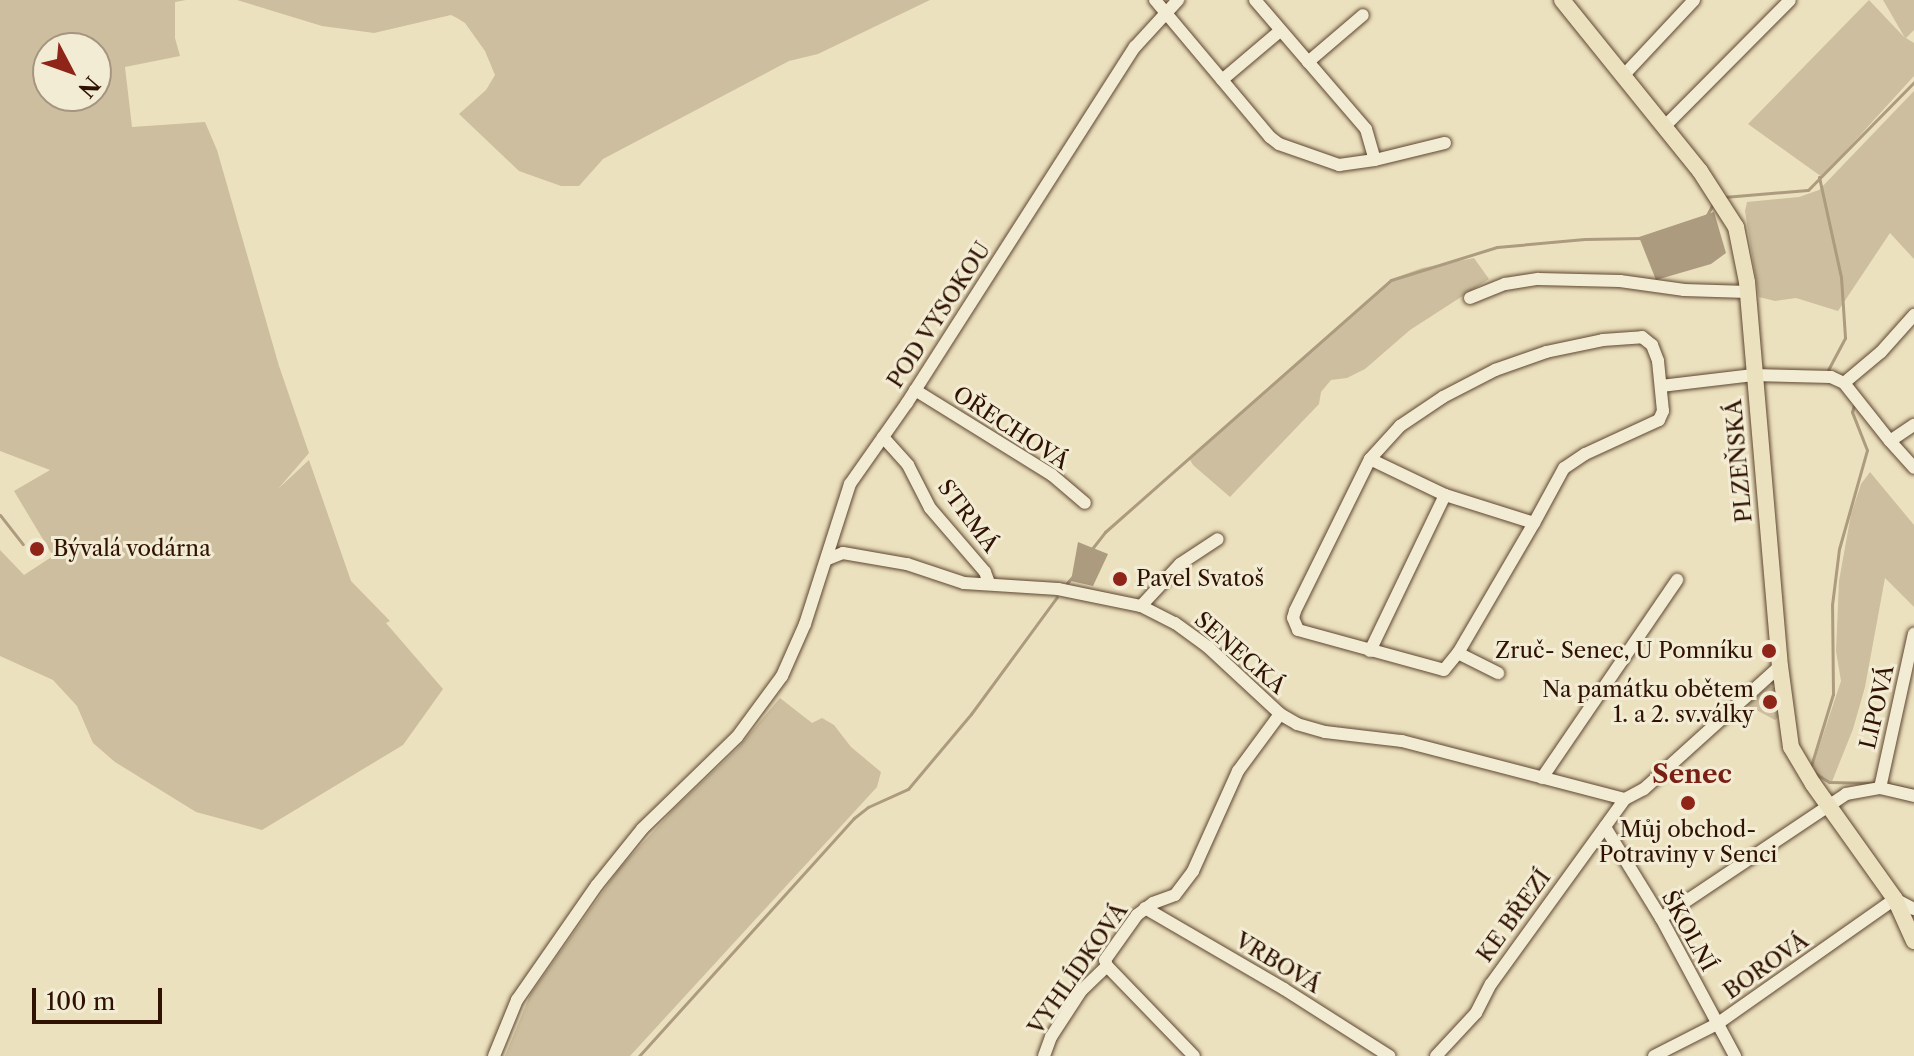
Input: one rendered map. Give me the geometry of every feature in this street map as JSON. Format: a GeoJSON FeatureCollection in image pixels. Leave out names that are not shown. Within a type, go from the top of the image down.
{"type":"FeatureCollection","features":[{"type":"Feature","properties":{"kind":"main road","name":"PLZEŇSKÁ"},"geometry":{"type":"LineString","coordinates":[[1562,0],[1665,126],[1717,194],[1736,227],[1743,249],[1748,292],[1780,666],[1791,747],[1895,899],[1914,941]]}},
{"type":"Feature","properties":{"kind":"street"},"geometry":{"type":"LineString","coordinates":[[1155,0],[1279,144],[1339,165],[1375,160],[1445,143]]}},
{"type":"Feature","properties":{"kind":"street","name":"POD VYSOKOU"},"geometry":{"type":"LineString","coordinates":[[494,1056],[517,1000],[597,885],[642,829],[737,737],[782,676],[828,559],[836,522],[850,484],[915,390],[1135,47],[1178,0]]}},
{"type":"Feature","properties":{"kind":"street"},"geometry":{"type":"LineString","coordinates":[[1255,0],[1366,129],[1375,160]]}},
{"type":"Feature","properties":{"kind":"street"},"geometry":{"type":"LineString","coordinates":[[1623,76],[1694,0]]}},
{"type":"Feature","properties":{"kind":"street"},"geometry":{"type":"LineString","coordinates":[[1665,126],[1790,0]]}},
{"type":"Feature","properties":{"kind":"street"},"geometry":{"type":"LineString","coordinates":[[1308,62],[1363,15]]}},
{"type":"Feature","properties":{"kind":"street"},"geometry":{"type":"LineString","coordinates":[[1222,80],[1280,31]]}},
{"type":"Feature","properties":{"kind":"street"},"geometry":{"type":"LineString","coordinates":[[1470,298],[1505,284],[1538,279],[1620,281],[1684,290],[1748,292]]}},
{"type":"Feature","properties":{"kind":"street"},"geometry":{"type":"LineString","coordinates":[[1844,383],[1881,352],[1914,315]]}},
{"type":"Feature","properties":{"kind":"street"},"geometry":{"type":"LineString","coordinates":[[1642,337],[1652,345],[1661,386],[1663,411],[1659,420],[1585,454],[1564,468],[1449,667],[1437,671],[1298,630],[1293,618],[1370,459],[1400,426],[1443,397],[1495,370],[1546,352],[1603,340],[1642,337]]}},
{"type":"Feature","properties":{"kind":"street"},"geometry":{"type":"LineString","coordinates":[[1661,386],[1753,375],[1817,374],[1844,383],[1914,468]]}},
{"type":"Feature","properties":{"kind":"street","name":"OŘECHOVÁ"},"geometry":{"type":"LineString","coordinates":[[915,390],[1052,475],[1085,503]]}},
{"type":"Feature","properties":{"kind":"street"},"geometry":{"type":"LineString","coordinates":[[1890,441],[1914,425]]}},
{"type":"Feature","properties":{"kind":"street","name":"STRMÁ"},"geometry":{"type":"LineString","coordinates":[[883,437],[908,465],[930,508],[980,566],[989,583]]}},
{"type":"Feature","properties":{"kind":"street"},"geometry":{"type":"LineString","coordinates":[[1370,459],[1445,495],[1534,523]]}},
{"type":"Feature","properties":{"kind":"street"},"geometry":{"type":"LineString","coordinates":[[1370,651],[1445,495]]}},
{"type":"Feature","properties":{"kind":"street"},"geometry":{"type":"LineString","coordinates":[[1141,606],[1180,564],[1218,539]]}},
{"type":"Feature","properties":{"kind":"street","name":"SENECKÁ"},"geometry":{"type":"LineString","coordinates":[[828,559],[843,553],[907,564],[964,583],[1058,589],[1141,606],[1175,623],[1208,647],[1280,714],[1297,724],[1325,732],[1402,741],[1625,799]]}},
{"type":"Feature","properties":{"kind":"street"},"geometry":{"type":"LineString","coordinates":[[1542,778],[1677,580]]}},
{"type":"Feature","properties":{"kind":"street","name":"LIPOVÁ"},"geometry":{"type":"LineString","coordinates":[[1880,788],[1914,634]]}},
{"type":"Feature","properties":{"kind":"street"},"geometry":{"type":"LineString","coordinates":[[1458,653],[1498,673]]}},
{"type":"Feature","properties":{"kind":"street"},"geometry":{"type":"LineString","coordinates":[[1625,799],[1644,789],[1780,666]]}},
{"type":"Feature","properties":{"kind":"street","name":"VYHLÍDKOVÁ"},"geometry":{"type":"LineString","coordinates":[[1044,1056],[1051,1037],[1081,991],[1107,966],[1105,960],[1145,908],[1175,895],[1193,871],[1238,771],[1280,714]]}},
{"type":"Feature","properties":{"kind":"street"},"geometry":{"type":"LineString","coordinates":[[1661,918],[1851,792],[1880,788],[1914,796]]}},
{"type":"Feature","properties":{"kind":"street","name":"KE BŘEZÍ"},"geometry":{"type":"LineString","coordinates":[[1436,1056],[1476,1013],[1491,984],[1625,799]]}},
{"type":"Feature","properties":{"kind":"street","name":"ŠKOLNÍ"},"geometry":{"type":"LineString","coordinates":[[1605,827],[1661,918],[1735,1056]]}},
{"type":"Feature","properties":{"kind":"street"},"geometry":{"type":"LineString","coordinates":[[1895,899],[1914,909]]}},
{"type":"Feature","properties":{"kind":"street","name":"BOROVÁ"},"geometry":{"type":"LineString","coordinates":[[1654,1056],[1717,1024],[1895,899]]}},
{"type":"Feature","properties":{"kind":"street","name":"VRBOVÁ"},"geometry":{"type":"LineString","coordinates":[[1145,908],[1284,989],[1389,1056]]}},
{"type":"Feature","properties":{"kind":"street"},"geometry":{"type":"LineString","coordinates":[[1107,966],[1194,1056]]}},
{"type":"Feature","properties":{"kind":"shaded area"},"geometry":{"type":"Polygon","coordinates":[[[0,0],[186,0],[175,2],[175,38],[180,56],[125,67],[132,127],[205,122],[217,150],[279,366],[309,453],[278,489],[309,460],[351,581],[390,621],[386,623],[443,689],[403,745],[262,830],[196,812],[115,762],[93,743],[77,706],[53,680],[0,656],[0,550],[24,575],[53,556],[14,491],[50,470],[0,451],[0,0]]]}},
{"type":"Feature","properties":{"kind":"shaded area"},"geometry":{"type":"Polygon","coordinates":[[[237,0],[930,0],[818,54],[789,61],[603,159],[579,186],[561,186],[519,171],[459,114],[486,90],[495,75],[485,51],[465,23],[457,18],[451,15],[374,33],[322,26],[237,0]]]}},
{"type":"Feature","properties":{"kind":"shaded area"},"geometry":{"type":"Polygon","coordinates":[[[1869,0],[1905,38],[1883,0],[1914,0],[1914,30],[1906,38],[1914,43],[1914,76],[1822,177],[1748,124],[1869,0]]]}},
{"type":"Feature","properties":{"kind":"shaded area"},"geometry":{"type":"Polygon","coordinates":[[[1914,91],[1914,259],[1890,233],[1838,311],[1796,298],[1775,301],[1759,297],[1745,211],[1747,202],[1799,197],[1819,190],[1914,91]]]}},
{"type":"Feature","properties":{"kind":"shaded area"},"geometry":{"type":"Polygon","coordinates":[[[1714,212],[1726,253],[1711,264],[1656,280],[1639,237],[1714,212]]]}},
{"type":"Feature","properties":{"kind":"shaded area"},"geometry":{"type":"Polygon","coordinates":[[[1474,258],[1489,279],[1410,330],[1365,369],[1347,378],[1331,380],[1321,392],[1319,404],[1230,497],[1193,465],[1189,458],[1392,279],[1422,268],[1474,258]]]}},
{"type":"Feature","properties":{"kind":"shaded area"},"geometry":{"type":"Polygon","coordinates":[[[1870,472],[1914,525],[1914,607],[1885,578],[1865,687],[1853,729],[1831,784],[1815,773],[1813,765],[1841,681],[1836,651],[1839,581],[1851,514],[1861,484],[1870,472]]]}},
{"type":"Feature","properties":{"kind":"shaded area"},"geometry":{"type":"Polygon","coordinates":[[[1078,542],[1108,554],[1093,586],[1071,581],[1078,542]]]}},
{"type":"Feature","properties":{"kind":"shaded area"},"geometry":{"type":"Polygon","coordinates":[[[1769,686],[1777,689],[1782,714],[1775,720],[1747,705],[1769,686]]]}},
{"type":"Feature","properties":{"kind":"shaded area"},"geometry":{"type":"Polygon","coordinates":[[[780,698],[812,723],[822,718],[834,725],[851,747],[881,772],[877,787],[630,1056],[505,1056],[530,995],[619,869],[674,809],[737,749],[780,698]]]}},
{"type":"Feature","properties":{"kind":"waterway"},"geometry":{"type":"LineString","coordinates":[[1724,197],[1808,190],[1914,82]]}},
{"type":"Feature","properties":{"kind":"waterway"},"geometry":{"type":"LineString","coordinates":[[1819,177],[1841,277],[1845,338],[1828,370],[1831,373]]}},
{"type":"Feature","properties":{"kind":"waterway"},"geometry":{"type":"LineString","coordinates":[[1706,217],[1714,202]]}},
{"type":"Feature","properties":{"kind":"waterway"},"geometry":{"type":"LineString","coordinates":[[1091,550],[1105,532],[1391,280],[1497,247],[1585,239],[1642,238]]}},
{"type":"Feature","properties":{"kind":"waterway"},"geometry":{"type":"LineString","coordinates":[[1811,766],[1833,694],[1832,605],[1839,549],[1867,450],[1852,412],[1854,405]]}},
{"type":"Feature","properties":{"kind":"waterway"},"geometry":{"type":"LineString","coordinates":[[0,515],[23,544]]}},
{"type":"Feature","properties":{"kind":"waterway"},"geometry":{"type":"LineString","coordinates":[[1067,583],[1073,576]]}},
{"type":"Feature","properties":{"kind":"waterway"},"geometry":{"type":"LineString","coordinates":[[639,1056],[854,818],[868,807],[908,789],[971,714],[1057,597]]}},
{"type":"Feature","properties":{"kind":"waterway"},"geometry":{"type":"LineString","coordinates":[[1813,772],[1829,782],[1875,783]]}},
{"type":"Feature","properties":{"kind":"waterway"},"geometry":{"type":"LineString","coordinates":[[1887,784],[1914,790]]}},
{"type":"Feature","properties":{"kind":"place","name":"Bývalá vodárna"},"geometry":{"type":"Point","coordinates":[37,549]}},
{"type":"Feature","properties":{"kind":"place","name":"Pavel Svatoš"},"geometry":{"type":"Point","coordinates":[1120,579]}},
{"type":"Feature","properties":{"kind":"place","name":"Zruč- Senec, U Pomníku"},"geometry":{"type":"Point","coordinates":[1769,651]}},
{"type":"Feature","properties":{"kind":"place","name":"Na památku obětem 1. a 2. sv.války"},"geometry":{"type":"Point","coordinates":[1770,702]}},
{"type":"Feature","properties":{"kind":"place","name":"Můj obchod- Potraviny v Senci"},"geometry":{"type":"Point","coordinates":[1688,803]}},
{"type":"Feature","properties":{"kind":"district","name":"Senec"},"geometry":{"type":"Point","coordinates":[1692,775]}}]}
